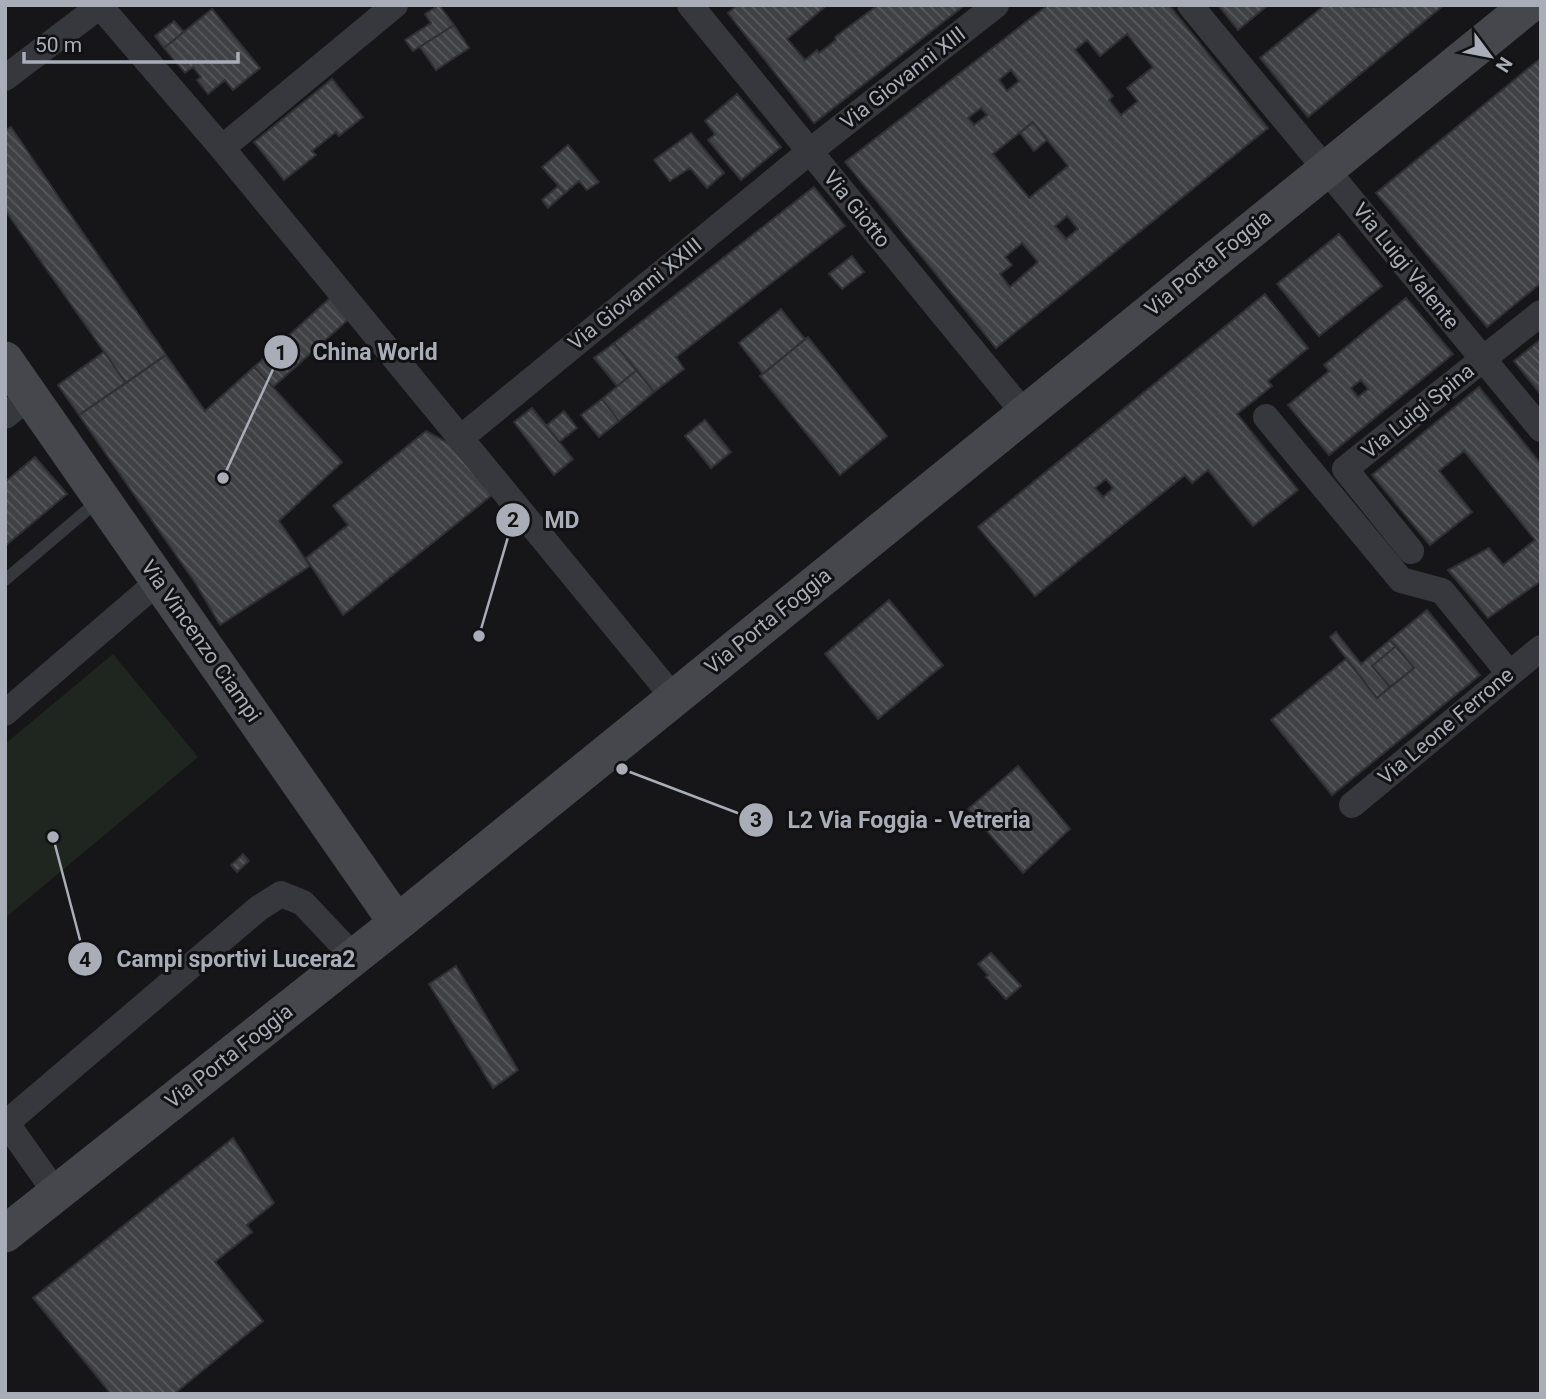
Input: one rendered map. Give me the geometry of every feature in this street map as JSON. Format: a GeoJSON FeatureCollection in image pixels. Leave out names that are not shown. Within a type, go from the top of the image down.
{"type":"FeatureCollection","features":[{"type":"Feature","properties":{"kind":"main road","name":"Via Porta Foggia"},"geometry":{"type":"LineString","coordinates":[[5,1234],[397,923],[1326,168],[1530,11]]}},
{"type":"Feature","properties":{"kind":"main road","name":"Via Vincenzo Ciampi"},"geometry":{"type":"LineString","coordinates":[[5,360],[18,406],[102,498],[397,923]]}},
{"type":"Feature","properties":{"kind":"street"},"geometry":{"type":"LineString","coordinates":[[222,148],[395,5]]}},
{"type":"Feature","properties":{"kind":"street","name":"Via Giotto"},"geometry":{"type":"LineString","coordinates":[[690,5],[1024,413]]}},
{"type":"Feature","properties":{"kind":"street","name":"Via Giovanni XIII"},"geometry":{"type":"LineString","coordinates":[[809,152],[996,5]]}},
{"type":"Feature","properties":{"kind":"street","name":"Via Luigi Valente"},"geometry":{"type":"LineString","coordinates":[[1191,5],[1541,429]]}},
{"type":"Feature","properties":{"kind":"street"},"geometry":{"type":"LineString","coordinates":[[5,78],[100,6],[222,148],[674,698]]}},
{"type":"Feature","properties":{"kind":"street","name":"Via Giovanni XXIII"},"geometry":{"type":"LineString","coordinates":[[461,437],[809,152]]}},
{"type":"Feature","properties":{"kind":"street","name":"Via Luigi Spina"},"geometry":{"type":"LineString","coordinates":[[1411,551],[1345,469],[1541,313]]}},
{"type":"Feature","properties":{"kind":"street"},"geometry":{"type":"LineString","coordinates":[[1266,417],[1401,580],[1442,591],[1509,673]]}},
{"type":"Feature","properties":{"kind":"street"},"geometry":{"type":"LineString","coordinates":[[5,713],[159,581]]}},
{"type":"Feature","properties":{"kind":"street","name":"Via Leone Ferrone"},"geometry":{"type":"LineString","coordinates":[[1352,805],[1541,648]]}},
{"type":"Feature","properties":{"kind":"street"},"geometry":{"type":"LineString","coordinates":[[56,1192],[6,1123],[259,908],[281,894],[303,903],[354,957]]}},
{"type":"Feature","properties":{"kind":"lane"},"geometry":{"type":"LineString","coordinates":[[5,580],[102,498]]}},
{"type":"Feature","properties":{"kind":"shaded area"},"geometry":{"type":"Polygon","coordinates":[[[113,654],[198,757],[5,918],[5,744],[113,654]]]}},
{"type":"Feature","properties":{"kind":"building"},"geometry":{"type":"Polygon","coordinates":[[[439,5],[454,25],[413,51],[405,40],[431,23],[425,14],[439,5]]]}},
{"type":"Feature","properties":{"kind":"building"},"geometry":{"type":"Polygon","coordinates":[[[737,5],[827,5],[787,39],[805,60],[817,50],[819,53],[836,40],[835,37],[878,5],[965,5],[814,123],[728,13],[737,5]]]}},
{"type":"Feature","properties":{"kind":"building"},"geometry":{"type":"Polygon","coordinates":[[[1048,5],[1169,5],[1268,128],[996,348],[845,162],[1048,5]],[[1127,34],[1100,56],[1087,40],[1075,50],[1113,96],[1109,100],[1121,115],[1138,101],[1127,88],[1153,67],[1127,34]],[[1011,70],[999,80],[1007,91],[1019,81],[1011,70]],[[981,108],[968,118],[974,125],[987,115],[981,108]],[[1033,122],[993,154],[1029,198],[1068,166],[1033,122]],[[1067,216],[1055,226],[1066,239],[1078,229],[1067,216]],[[1022,243],[1005,257],[1012,265],[1000,274],[1010,287],[1038,262],[1022,243]]]}},
{"type":"Feature","properties":{"kind":"building"},"geometry":{"type":"Polygon","coordinates":[[[1218,5],[1268,5],[1238,30],[1218,5]]]}},
{"type":"Feature","properties":{"kind":"building"},"geometry":{"type":"Polygon","coordinates":[[[1325,5],[1444,5],[1308,117],[1260,58],[1325,5]]]}},
{"type":"Feature","properties":{"kind":"building"},"geometry":{"type":"Polygon","coordinates":[[[212,9],[260,68],[233,90],[225,80],[208,94],[197,80],[201,77],[193,67],[185,73],[164,48],[212,9]]]}},
{"type":"Feature","properties":{"kind":"building"},"geometry":{"type":"Polygon","coordinates":[[[174,21],[184,32],[164,48],[155,36],[174,21]]]}},
{"type":"Feature","properties":{"kind":"building"},"geometry":{"type":"Polygon","coordinates":[[[454,25],[469,48],[436,70],[420,47],[454,25]]]}},
{"type":"Feature","properties":{"kind":"building"},"geometry":{"type":"Polygon","coordinates":[[[1541,58],[1541,283],[1487,327],[1376,193],[1541,58]]]}},
{"type":"Feature","properties":{"kind":"building"},"geometry":{"type":"Polygon","coordinates":[[[332,79],[363,117],[339,136],[336,132],[312,151],[316,155],[284,180],[254,142],[332,79]]]}},
{"type":"Feature","properties":{"kind":"building"},"geometry":{"type":"Polygon","coordinates":[[[737,94],[781,147],[741,180],[708,140],[715,134],[705,121],[737,94]]]}},
{"type":"Feature","properties":{"kind":"building"},"geometry":{"type":"Polygon","coordinates":[[[1033,122],[1047,140],[1034,151],[1020,133],[1033,122]]]}},
{"type":"Feature","properties":{"kind":"building"},"geometry":{"type":"Polygon","coordinates":[[[11,127],[166,355],[126,383],[5,210],[5,130],[11,127]]]}},
{"type":"Feature","properties":{"kind":"building"},"geometry":{"type":"Polygon","coordinates":[[[691,133],[724,173],[707,188],[690,168],[670,181],[654,160],[691,133]]]}},
{"type":"Feature","properties":{"kind":"building"},"geometry":{"type":"Polygon","coordinates":[[[568,145],[599,182],[587,190],[579,181],[565,193],[542,167],[568,145]]]}},
{"type":"Feature","properties":{"kind":"building"},"geometry":{"type":"Polygon","coordinates":[[[558,186],[565,193],[548,208],[542,200],[558,186]]]}},
{"type":"Feature","properties":{"kind":"building"},"geometry":{"type":"Polygon","coordinates":[[[814,187],[845,226],[676,357],[684,369],[654,392],[614,343],[814,187]]]}},
{"type":"Feature","properties":{"kind":"building"},"geometry":{"type":"Polygon","coordinates":[[[1339,234],[1382,286],[1319,336],[1277,284],[1339,234]]]}},
{"type":"Feature","properties":{"kind":"building"},"geometry":{"type":"Polygon","coordinates":[[[852,256],[864,272],[842,289],[829,274],[852,256]]]}},
{"type":"Feature","properties":{"kind":"building"},"geometry":{"type":"Polygon","coordinates":[[[1265,294],[1308,348],[1268,381],[1272,386],[1237,414],[1298,490],[1253,526],[1208,470],[1192,483],[1185,475],[1035,596],[978,527],[1265,294]],[[1106,479],[1095,488],[1103,497],[1113,488],[1106,479]]]}},
{"type":"Feature","properties":{"kind":"building"},"geometry":{"type":"Polygon","coordinates":[[[330,298],[349,319],[273,387],[254,367],[330,298]]]}},
{"type":"Feature","properties":{"kind":"building"},"geometry":{"type":"Polygon","coordinates":[[[1406,298],[1453,354],[1329,455],[1288,405],[1329,371],[1324,365],[1406,298]],[[1361,380],[1351,388],[1358,397],[1368,389],[1361,380]]]}},
{"type":"Feature","properties":{"kind":"building"},"geometry":{"type":"Polygon","coordinates":[[[781,309],[805,339],[763,374],[739,343],[781,309]]]}},
{"type":"Feature","properties":{"kind":"building"},"geometry":{"type":"Polygon","coordinates":[[[808,337],[887,436],[840,475],[760,376],[808,337]]]}},
{"type":"Feature","properties":{"kind":"building"},"geometry":{"type":"Polygon","coordinates":[[[1541,339],[1541,395],[1514,361],[1541,339]]]}},
{"type":"Feature","properties":{"kind":"building"},"geometry":{"type":"Polygon","coordinates":[[[614,343],[637,370],[617,386],[594,358],[614,343]]]}},
{"type":"Feature","properties":{"kind":"building"},"geometry":{"type":"Polygon","coordinates":[[[104,352],[126,383],[79,415],[58,385],[104,352]]]}},
{"type":"Feature","properties":{"kind":"building"},"geometry":{"type":"Polygon","coordinates":[[[166,355],[205,411],[254,367],[342,462],[279,521],[310,566],[220,625],[196,584],[79,415],[166,355]]]}},
{"type":"Feature","properties":{"kind":"building"},"geometry":{"type":"Polygon","coordinates":[[[637,370],[654,392],[619,421],[602,399],[637,370]]]}},
{"type":"Feature","properties":{"kind":"building"},"geometry":{"type":"Polygon","coordinates":[[[1479,387],[1541,464],[1541,581],[1488,618],[1448,570],[1489,548],[1503,565],[1535,540],[1464,451],[1439,471],[1472,512],[1430,545],[1372,475],[1479,387]]]}},
{"type":"Feature","properties":{"kind":"building"},"geometry":{"type":"Polygon","coordinates":[[[602,399],[619,421],[599,437],[581,415],[602,399]]]}},
{"type":"Feature","properties":{"kind":"building"},"geometry":{"type":"Polygon","coordinates":[[[532,408],[573,459],[554,475],[514,422],[532,408]]]}},
{"type":"Feature","properties":{"kind":"building"},"geometry":{"type":"Polygon","coordinates":[[[564,411],[577,428],[559,442],[546,426],[564,411]]]}},
{"type":"Feature","properties":{"kind":"building"},"geometry":{"type":"Polygon","coordinates":[[[705,420],[731,452],[711,468],[685,436],[705,420]]]}},
{"type":"Feature","properties":{"kind":"building"},"geometry":{"type":"Polygon","coordinates":[[[426,431],[450,444],[492,495],[343,615],[306,558],[348,525],[333,506],[426,431]]]}},
{"type":"Feature","properties":{"kind":"building"},"geometry":{"type":"Polygon","coordinates":[[[35,457],[67,494],[5,546],[5,482],[35,457]]]}},
{"type":"Feature","properties":{"kind":"building"},"geometry":{"type":"Polygon","coordinates":[[[889,600],[943,665],[878,719],[825,654],[889,600]]]}},
{"type":"Feature","properties":{"kind":"building"},"geometry":{"type":"Polygon","coordinates":[[[1427,610],[1480,675],[1332,795],[1271,720],[1346,659],[1377,698],[1414,668],[1390,640],[1427,610]]]}},
{"type":"Feature","properties":{"kind":"building"},"geometry":{"type":"Polygon","coordinates":[[[1336,632],[1361,664],[1390,640],[1396,646],[1372,666],[1390,687],[1377,698],[1330,637],[1336,632]]]}},
{"type":"Feature","properties":{"kind":"building"},"geometry":{"type":"Polygon","coordinates":[[[1396,646],[1414,668],[1390,687],[1372,666],[1396,646]]]}},
{"type":"Feature","properties":{"kind":"building"},"geometry":{"type":"Polygon","coordinates":[[[1018,766],[1070,829],[1023,873],[968,809],[1018,766]]]}},
{"type":"Feature","properties":{"kind":"building"},"geometry":{"type":"Polygon","coordinates":[[[243,854],[249,861],[237,872],[231,865],[243,854]]]}},
{"type":"Feature","properties":{"kind":"building"},"geometry":{"type":"Polygon","coordinates":[[[991,953],[1021,986],[1006,999],[978,964],[991,953]]]}},
{"type":"Feature","properties":{"kind":"building"},"geometry":{"type":"Polygon","coordinates":[[[456,966],[518,1070],[493,1088],[429,984],[456,966]]]}},
{"type":"Feature","properties":{"kind":"building"},"geometry":{"type":"Polygon","coordinates":[[[233,1138],[274,1203],[247,1225],[252,1232],[215,1262],[263,1321],[174,1394],[111,1394],[33,1298],[233,1138]]]}},
{"type":"Feature","properties":{"kind":"place","name":"China World"},"geometry":{"type":"Point","coordinates":[223,478]}},
{"type":"Feature","properties":{"kind":"place","name":"MD"},"geometry":{"type":"Point","coordinates":[479,636]}},
{"type":"Feature","properties":{"kind":"place","name":"L2 Via Foggia - Vetreria"},"geometry":{"type":"Point","coordinates":[622,769]}},
{"type":"Feature","properties":{"kind":"place","name":"Campi sportivi Lucera2"},"geometry":{"type":"Point","coordinates":[53,837]}}]}
